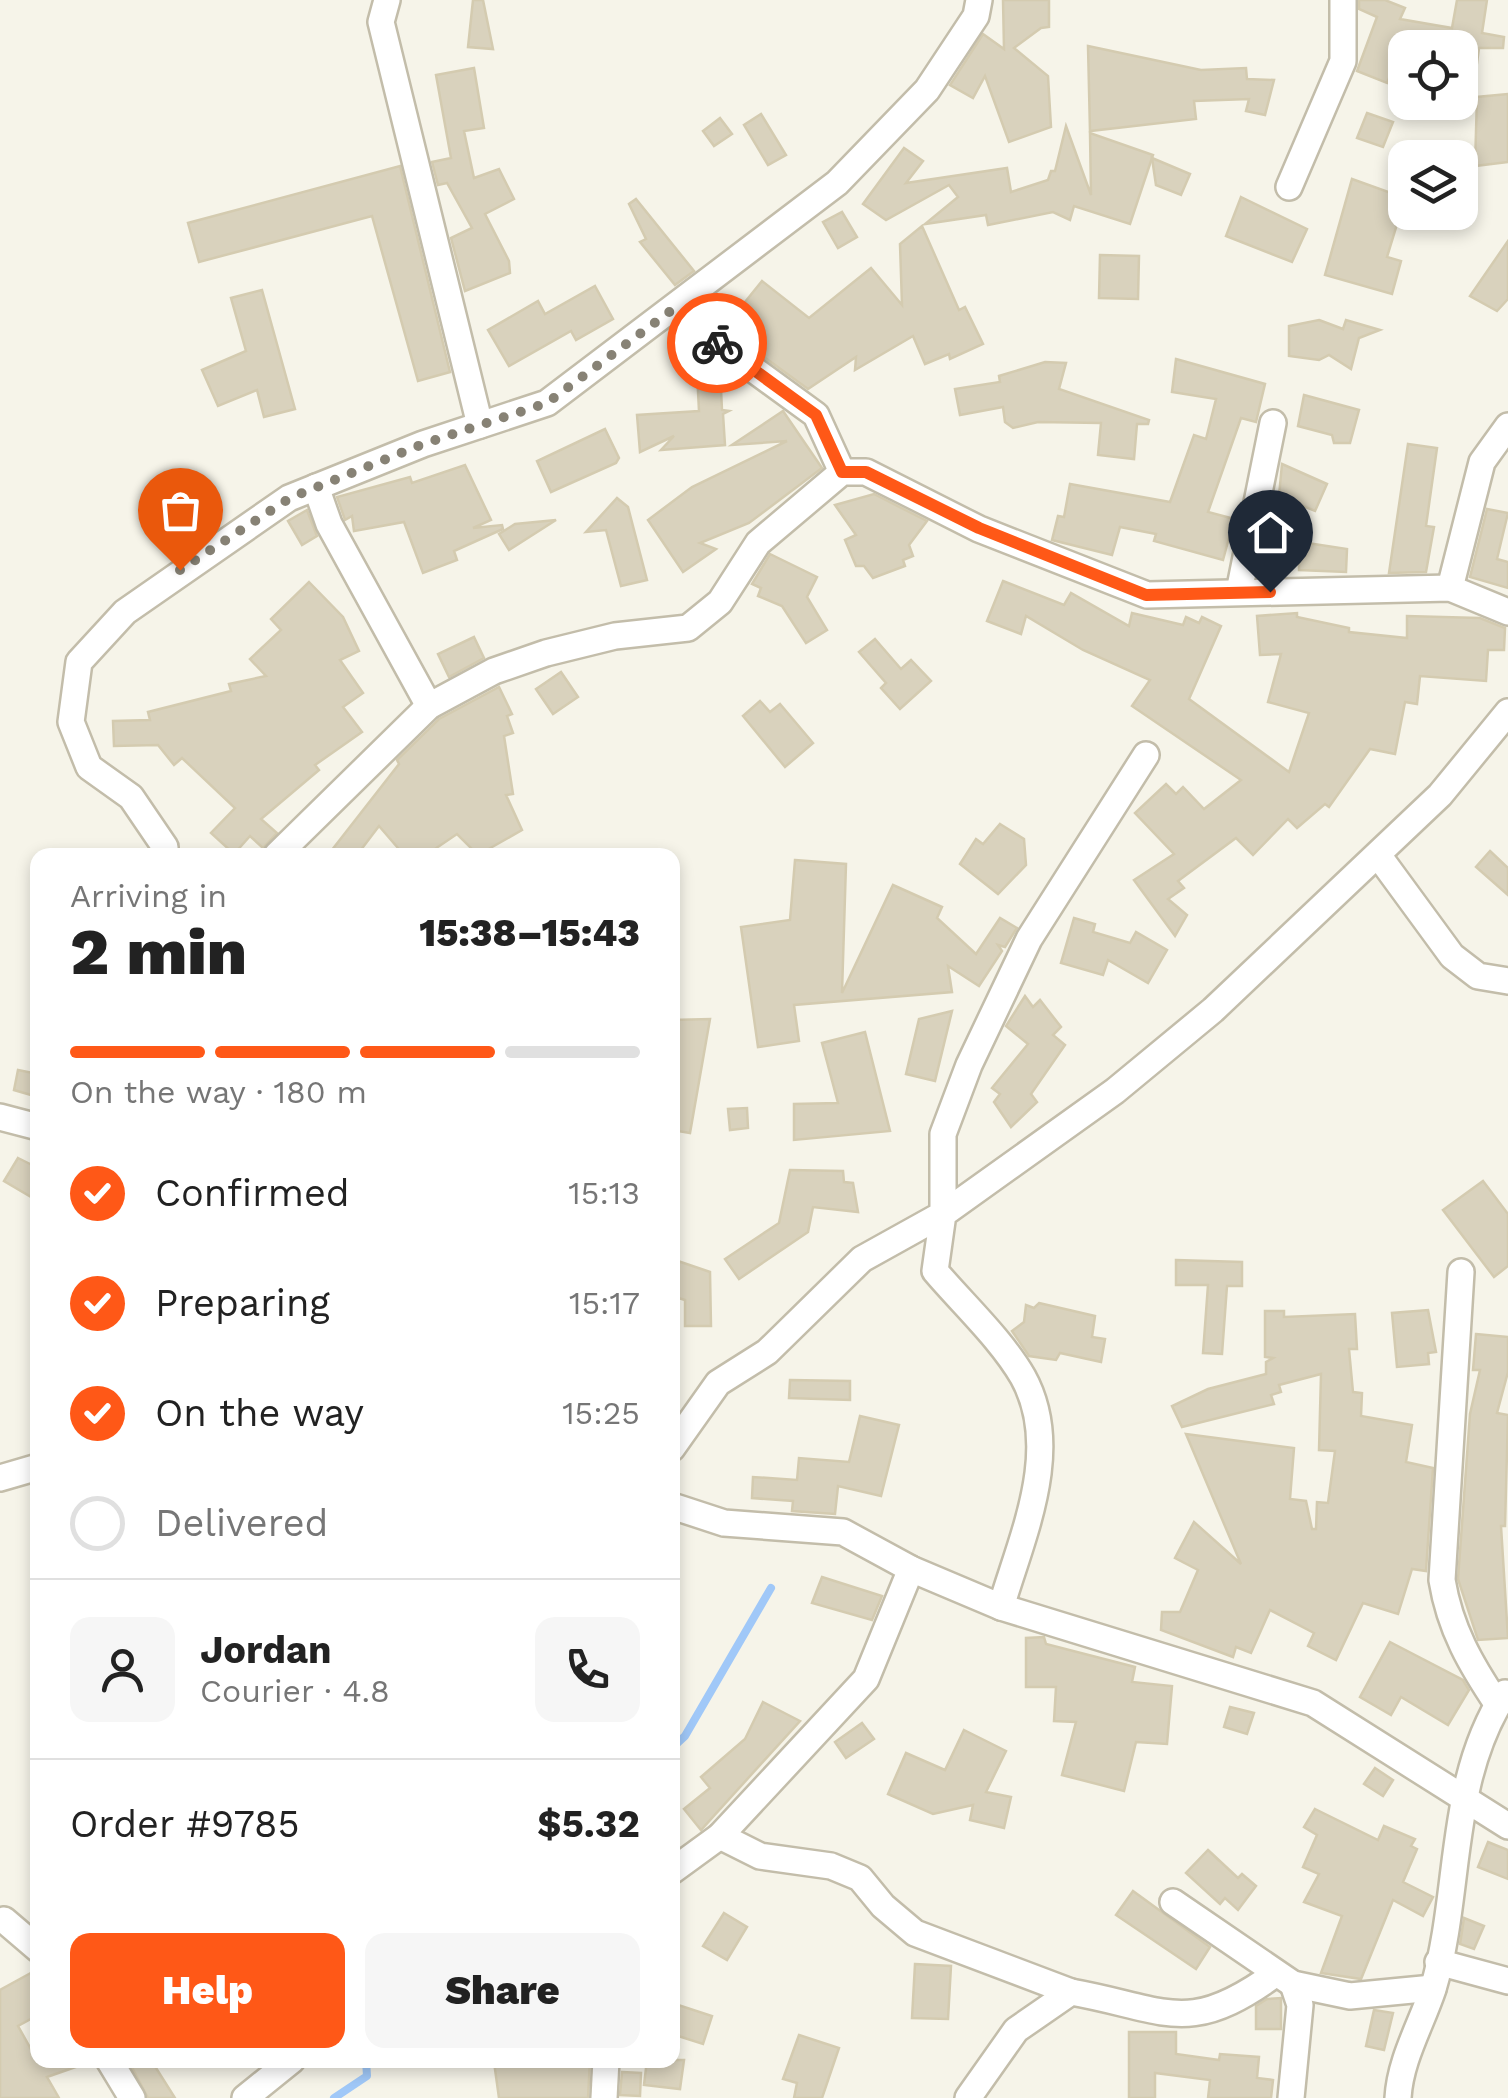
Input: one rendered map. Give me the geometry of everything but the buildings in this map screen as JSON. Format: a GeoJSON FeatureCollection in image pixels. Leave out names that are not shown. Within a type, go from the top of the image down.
{"type":"FeatureCollection","features":[{"type":"Feature","properties":{"kind":"street"},"geometry":{"type":"LineString","coordinates":[[387,0],[382,22],[480,425]]}},
{"type":"Feature","properties":{"kind":"street"},"geometry":{"type":"LineString","coordinates":[[164,848],[132,797],[90,766],[71,722],[79,662],[124,612],[290,498],[547,403],[837,183],[926,90],[958,48],[976,16],[979,0]]}},
{"type":"Feature","properties":{"kind":"street"},"geometry":{"type":"LineString","coordinates":[[1288,187],[1343,60],[1343,0]]}},
{"type":"Feature","properties":{"kind":"street"},"geometry":{"type":"LineString","coordinates":[[672,310],[816,415],[842,472]]}},
{"type":"Feature","properties":{"kind":"street"},"geometry":{"type":"LineString","coordinates":[[1239,592],[1272,423]]}},
{"type":"Feature","properties":{"kind":"street"},"geometry":{"type":"LineString","coordinates":[[1450,588],[1482,462],[1508,426]]}},
{"type":"Feature","properties":{"kind":"street"},"geometry":{"type":"LineString","coordinates":[[284,848],[429,706],[494,671],[546,654],[616,636],[688,628],[729,591],[758,543],[842,472],[866,472],[979,528],[1146,595],[1331,594],[1450,588],[1508,612]]}},
{"type":"Feature","properties":{"kind":"street"},"geometry":{"type":"LineString","coordinates":[[316,487],[329,524],[429,706]]}},
{"type":"Feature","properties":{"kind":"street"},"geometry":{"type":"LineString","coordinates":[[680,1437],[718,1383],[766,1352],[862,1259],[944,1214],[1143,1068],[1213,1010],[1440,796],[1508,712]]}},
{"type":"Feature","properties":{"kind":"street"},"geometry":{"type":"LineString","coordinates":[[1001,1607],[1037,1490],[1040,1433],[1023,1378],[935,1271],[944,1214],[943,1134],[970,1065],[1029,939],[1146,756]]}},
{"type":"Feature","properties":{"kind":"street"},"geometry":{"type":"LineString","coordinates":[[1378,854],[1452,956],[1478,976],[1508,980]]}},
{"type":"Feature","properties":{"kind":"street"},"geometry":{"type":"LineString","coordinates":[[0,1117],[30,1125]]}},
{"type":"Feature","properties":{"kind":"street"},"geometry":{"type":"LineString","coordinates":[[1398,2098],[1398,2080],[1433,1988],[1475,1754],[1503,1697],[1463,1653],[1446,1607],[1442,1580],[1462,1272]]}},
{"type":"Feature","properties":{"kind":"street"},"geometry":{"type":"LineString","coordinates":[[0,1478],[30,1470]]}},
{"type":"Feature","properties":{"kind":"street"},"geometry":{"type":"LineString","coordinates":[[680,1509],[724,1524],[844,1532],[910,1569],[1001,1607],[1312,1703],[1508,1826]]}},
{"type":"Feature","properties":{"kind":"street"},"geometry":{"type":"LineString","coordinates":[[680,1865],[720,1836],[866,1679],[910,1569]]}},
{"type":"Feature","properties":{"kind":"street"},"geometry":{"type":"LineString","coordinates":[[720,1836],[760,1856],[832,1866],[860,1878],[882,1906],[915,1933],[1070,1992],[1178,2016],[1206,2014],[1284,1979]]}},
{"type":"Feature","properties":{"kind":"street"},"geometry":{"type":"LineString","coordinates":[[1174,1902],[1284,1979],[1350,1996],[1433,1988]]}},
{"type":"Feature","properties":{"kind":"street"},"geometry":{"type":"LineString","coordinates":[[4,1920],[30,1942]]}},
{"type":"Feature","properties":{"kind":"street"},"geometry":{"type":"LineString","coordinates":[[1438,1962],[1508,1982]]}},
{"type":"Feature","properties":{"kind":"street"},"geometry":{"type":"LineString","coordinates":[[1284,1979],[1300,2005],[1292,2098]]}},
{"type":"Feature","properties":{"kind":"street"},"geometry":{"type":"LineString","coordinates":[[968,2098],[1016,2030],[1070,1992]]}},
{"type":"Feature","properties":{"kind":"street"},"geometry":{"type":"LineString","coordinates":[[114,2068],[132,2098]]}},
{"type":"Feature","properties":{"kind":"street"},"geometry":{"type":"LineString","coordinates":[[245,2098],[282,2068]]}},
{"type":"Feature","properties":{"kind":"street"},"geometry":{"type":"LineString","coordinates":[[604,2098],[606,2068]]}},
{"type":"Feature","properties":{"kind":"waterway"},"geometry":{"type":"LineString","coordinates":[[680,1741],[771,1588]]}},
{"type":"Feature","properties":{"kind":"waterway"},"geometry":{"type":"LineString","coordinates":[[334,2098],[367,2076],[366,2068]]}},
{"type":"Feature","properties":{"kind":"way so far"},"geometry":{"type":"LineString","coordinates":[[180,570],[290,498],[423,444],[547,403],[672,310],[717,343]]}},
{"type":"Feature","properties":{"kind":"route"},"geometry":{"type":"LineString","coordinates":[[717,343],[816,415],[842,472],[866,472],[979,528],[1146,595],[1270,592]]}}]}
